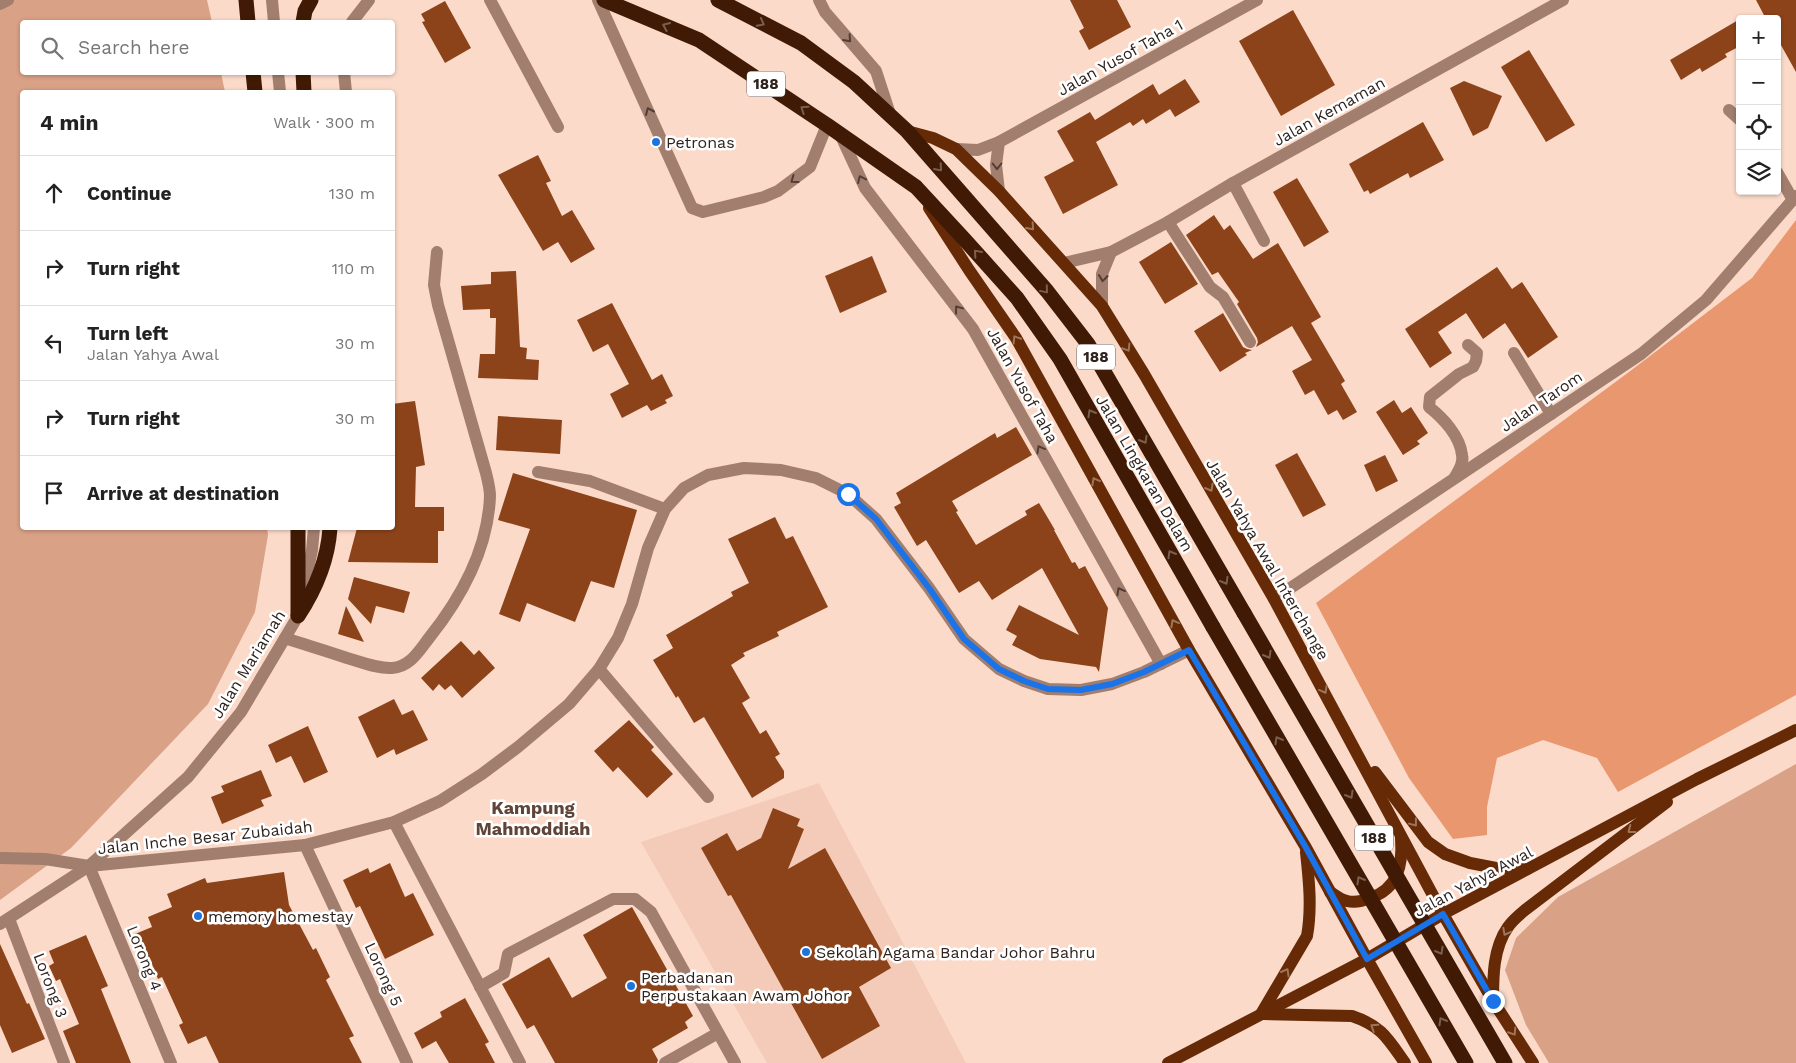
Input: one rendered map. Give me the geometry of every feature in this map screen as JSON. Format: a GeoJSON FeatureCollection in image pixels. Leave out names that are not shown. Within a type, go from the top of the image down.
{"type":"FeatureCollection","features":[{"type":"Feature","properties":{"kind":"highway"},"geometry":{"type":"LineString","coordinates":[[246,0],[248,20]]}},
{"type":"Feature","properties":{"kind":"highway"},"geometry":{"type":"LineString","coordinates":[[303,20],[304,11],[310,0]]}},
{"type":"Feature","properties":{"kind":"highway","name":"Jalan Lingkaran Dalam"},"geometry":{"type":"LineString","coordinates":[[604,0],[700,40],[916,187],[1017,298],[1060,359],[1466,1063]]}},
{"type":"Feature","properties":{"kind":"highway","name":"Jalan Lingkaran Dalam"},"geometry":{"type":"LineString","coordinates":[[718,0],[800,44],[854,82],[907,131],[1047,291],[1088,344],[1505,1063]]}},
{"type":"Feature","properties":{"kind":"highway"},"geometry":{"type":"LineString","coordinates":[[253,75],[255,90]]}},
{"type":"Feature","properties":{"kind":"highway"},"geometry":{"type":"LineString","coordinates":[[303,75],[304,90]]}},
{"type":"Feature","properties":{"kind":"highway"},"geometry":{"type":"LineString","coordinates":[[298,530],[298,616]]}},
{"type":"Feature","properties":{"kind":"highway"},"geometry":{"type":"LineString","coordinates":[[298,616],[312,595],[321,570],[330,530]]}},
{"type":"Feature","properties":{"kind":"main road","name":"Jalan Yahya Awal Interchange"},"geometry":{"type":"LineString","coordinates":[[907,131],[933,138],[956,149],[999,191],[1102,306],[1144,374],[1274,599],[1443,914],[1493,1001],[1533,1063]]}},
{"type":"Feature","properties":{"kind":"main road"},"geometry":{"type":"LineString","coordinates":[[916,187],[968,270],[1016,338],[1189,650],[1305,846],[1426,1063]]}},
{"type":"Feature","properties":{"kind":"main road","name":"Jalan Yahya Awal"},"geometry":{"type":"LineString","coordinates":[[1168,1063],[1367,959],[1443,914],[1697,779],[1796,730]]}},
{"type":"Feature","properties":{"kind":"main road"},"geometry":{"type":"LineString","coordinates":[[1352,742],[1428,842],[1445,854],[1470,863],[1496,868],[1529,869]]}},
{"type":"Feature","properties":{"kind":"main road"},"geometry":{"type":"LineString","coordinates":[[1493,1001],[1495,964],[1498,949],[1507,927],[1525,910],[1697,779]]}},
{"type":"Feature","properties":{"kind":"main road"},"geometry":{"type":"LineString","coordinates":[[1330,892],[1347,901],[1359,902],[1377,896],[1390,886],[1399,871],[1403,857],[1401,833]]}},
{"type":"Feature","properties":{"kind":"main road"},"geometry":{"type":"LineString","coordinates":[[1305,846],[1310,889],[1310,922],[1307,936],[1261,1014],[1352,1016],[1364,1020],[1384,1033],[1405,1063]]}},
{"type":"Feature","properties":{"kind":"street"},"geometry":{"type":"LineString","coordinates":[[0,4],[8,0]]}},
{"type":"Feature","properties":{"kind":"street"},"geometry":{"type":"LineString","coordinates":[[272,0],[274,20]]}},
{"type":"Feature","properties":{"kind":"street"},"geometry":{"type":"LineString","coordinates":[[353,20],[368,0]]}},
{"type":"Feature","properties":{"kind":"street"},"geometry":{"type":"LineString","coordinates":[[490,0],[558,127]]}},
{"type":"Feature","properties":{"kind":"street"},"geometry":{"type":"LineString","coordinates":[[598,0],[692,208],[703,212],[764,197],[778,191],[810,167],[827,125]]}},
{"type":"Feature","properties":{"kind":"street"},"geometry":{"type":"LineString","coordinates":[[819,0],[824,12],[876,71],[892,118]]}},
{"type":"Feature","properties":{"kind":"street","name":"Jalan Yusof Taha 1"},"geometry":{"type":"LineString","coordinates":[[956,149],[978,150],[999,142],[1257,0]]}},
{"type":"Feature","properties":{"kind":"street","name":"Jalan Kemaman"},"geometry":{"type":"LineString","coordinates":[[1064,263],[1111,252],[1168,222],[1232,183],[1563,0]]}},
{"type":"Feature","properties":{"kind":"street"},"geometry":{"type":"LineString","coordinates":[[278,75],[280,90]]}},
{"type":"Feature","properties":{"kind":"street"},"geometry":{"type":"LineString","coordinates":[[344,75],[346,90]]}},
{"type":"Feature","properties":{"kind":"street"},"geometry":{"type":"LineString","coordinates":[[1729,110],[1736,116]]}},
{"type":"Feature","properties":{"kind":"street","name":"Jalan Yusof Taha"},"geometry":{"type":"LineString","coordinates":[[840,134],[865,188],[973,329],[1161,664]]}},
{"type":"Feature","properties":{"kind":"street"},"geometry":{"type":"LineString","coordinates":[[999,142],[996,165],[999,191]]}},
{"type":"Feature","properties":{"kind":"street"},"geometry":{"type":"LineString","coordinates":[[1232,183],[1264,242]]}},
{"type":"Feature","properties":{"kind":"street","name":"Jalan Tarom"},"geometry":{"type":"LineString","coordinates":[[1274,599],[1641,354],[1706,300],[1788,188]]}},
{"type":"Feature","properties":{"kind":"street"},"geometry":{"type":"LineString","coordinates":[[1168,222],[1210,287],[1223,297],[1250,342]]}},
{"type":"Feature","properties":{"kind":"street"},"geometry":{"type":"LineString","coordinates":[[285,638],[363,662],[392,668],[405,664],[413,659],[445,618],[470,572],[482,541],[488,516],[490,495],[486,474],[438,305],[434,285],[437,252]]}},
{"type":"Feature","properties":{"kind":"street"},"geometry":{"type":"LineString","coordinates":[[1102,306],[1102,274],[1111,252]]}},
{"type":"Feature","properties":{"kind":"street"},"geometry":{"type":"LineString","coordinates":[[1454,479],[1461,468],[1463,455],[1456,437],[1440,415],[1430,407],[1430,397],[1459,374],[1473,367],[1477,354],[1468,345]]}},
{"type":"Feature","properties":{"kind":"street"},"geometry":{"type":"LineString","coordinates":[[1514,353],[1551,414]]}},
{"type":"Feature","properties":{"kind":"street","name":"Jalan Inche Besar Zubaidah"},"geometry":{"type":"LineString","coordinates":[[89,866],[305,845],[394,822],[440,801],[511,753],[569,704],[600,669],[618,638],[632,604],[648,548],[665,509],[684,488],[708,475],[744,468],[782,470],[816,478],[848,494],[876,519],[929,588],[964,639],[999,669],[1024,681],[1048,689],[1081,690],[1112,684],[1189,650]]}},
{"type":"Feature","properties":{"kind":"street"},"geometry":{"type":"LineString","coordinates":[[538,472],[590,482],[665,509]]}},
{"type":"Feature","properties":{"kind":"street","name":"Jalan Mariamah"},"geometry":{"type":"LineString","coordinates":[[4,921],[89,866],[188,777],[241,712],[298,616],[312,550],[314,530]]}},
{"type":"Feature","properties":{"kind":"street"},"geometry":{"type":"LineString","coordinates":[[600,669],[708,797]]}},
{"type":"Feature","properties":{"kind":"street"},"geometry":{"type":"LineString","coordinates":[[394,822],[520,1063]]}},
{"type":"Feature","properties":{"kind":"street","name":"Lorong 5"},"geometry":{"type":"LineString","coordinates":[[305,845],[407,1063]]}},
{"type":"Feature","properties":{"kind":"street"},"geometry":{"type":"LineString","coordinates":[[0,858],[45,860],[89,866]]}},
{"type":"Feature","properties":{"kind":"street","name":"Lorong 4"},"geometry":{"type":"LineString","coordinates":[[89,866],[171,1063]]}},
{"type":"Feature","properties":{"kind":"street"},"geometry":{"type":"LineString","coordinates":[[480,988],[504,973],[508,954],[613,899],[635,899],[651,912],[735,1063]]}},
{"type":"Feature","properties":{"kind":"street","name":"Lorong 3"},"geometry":{"type":"LineString","coordinates":[[4,921],[64,1063]]}},
{"type":"Feature","properties":{"kind":"street"},"geometry":{"type":"LineString","coordinates":[[665,1063],[718,1033]]}},
{"type":"Feature","properties":{"kind":"shaded area"},"geometry":{"type":"Polygon","coordinates":[[[0,0],[207,0],[212,20],[20,20],[20,75],[221,75],[225,90],[20,90],[20,530],[267,530],[255,612],[208,704],[71,848],[0,900],[0,0]]]}},
{"type":"Feature","properties":{"kind":"shaded area"},"geometry":{"type":"Polygon","coordinates":[[[1796,220],[1796,695],[1618,792],[1597,758],[1543,740],[1497,758],[1487,807],[1487,835],[1453,839],[1409,778],[1316,603],[1629,372],[1752,278],[1796,220]]]}},
{"type":"Feature","properties":{"kind":"shaded area"},"geometry":{"type":"Polygon","coordinates":[[[1796,764],[1796,1063],[1549,1063],[1526,1025],[1505,970],[1516,938],[1558,897],[1796,764]]]}},
{"type":"Feature","properties":{"kind":"shaded area","name":"Sekolah Agama Bandar Johor Bahru"},"geometry":{"type":"Polygon","coordinates":[[[819,783],[966,1063],[767,1063],[641,842],[819,783]]]}},
{"type":"Feature","properties":{"kind":"building"},"geometry":{"type":"Polygon","coordinates":[[[1070,0],[1117,0],[1131,27],[1089,50],[1079,31],[1084,28],[1070,0]]]}},
{"type":"Feature","properties":{"kind":"building"},"geometry":{"type":"Polygon","coordinates":[[[1756,0],[1796,0],[1796,72],[1781,45],[1781,15],[1764,15],[1756,0]]]}},
{"type":"Feature","properties":{"kind":"building"},"geometry":{"type":"Polygon","coordinates":[[[445,1],[471,48],[445,63],[422,22],[425,21],[421,14],[445,1]]]}},
{"type":"Feature","properties":{"kind":"building"},"geometry":{"type":"Polygon","coordinates":[[[1293,10],[1335,85],[1281,116],[1239,41],[1293,10]]]}},
{"type":"Feature","properties":{"kind":"building"},"geometry":{"type":"Polygon","coordinates":[[[1736,21],[1736,48],[1725,54],[1727,57],[1702,72],[1700,68],[1681,80],[1670,60],[1736,21]]]}},
{"type":"Feature","properties":{"kind":"building"},"geometry":{"type":"Polygon","coordinates":[[[1529,50],[1575,125],[1546,142],[1501,67],[1529,50]]]}},
{"type":"Feature","properties":{"kind":"building"},"geometry":{"type":"Polygon","coordinates":[[[1185,79],[1200,102],[1175,117],[1170,109],[1146,124],[1143,119],[1133,126],[1130,122],[1096,142],[1118,185],[1063,214],[1044,177],[1074,161],[1057,131],[1090,112],[1095,120],[1153,84],[1159,95],[1185,79]]]}},
{"type":"Feature","properties":{"kind":"building"},"geometry":{"type":"Polygon","coordinates":[[[1464,81],[1502,96],[1488,128],[1473,136],[1450,88],[1464,81]]]}},
{"type":"Feature","properties":{"kind":"building"},"geometry":{"type":"Polygon","coordinates":[[[1423,122],[1444,160],[1410,178],[1408,173],[1370,194],[1368,190],[1364,192],[1349,164],[1423,122]]]}},
{"type":"Feature","properties":{"kind":"building"},"geometry":{"type":"Polygon","coordinates":[[[538,155],[551,181],[546,183],[562,216],[572,210],[595,249],[571,263],[558,242],[543,251],[498,175],[538,155]]]}},
{"type":"Feature","properties":{"kind":"building"},"geometry":{"type":"Polygon","coordinates":[[[1297,178],[1329,232],[1304,247],[1273,192],[1297,178]]]}},
{"type":"Feature","properties":{"kind":"building"},"geometry":{"type":"Polygon","coordinates":[[[1214,215],[1224,230],[1230,225],[1253,259],[1278,243],[1321,317],[1311,323],[1345,381],[1341,384],[1357,412],[1343,420],[1337,410],[1328,415],[1314,390],[1305,395],[1292,371],[1312,360],[1292,326],[1256,347],[1257,338],[1237,304],[1239,302],[1218,272],[1212,275],[1186,235],[1214,215]]]}},
{"type":"Feature","properties":{"kind":"building"},"geometry":{"type":"Polygon","coordinates":[[[1171,242],[1198,284],[1165,304],[1139,262],[1171,242]]]}},
{"type":"Feature","properties":{"kind":"building"},"geometry":{"type":"Polygon","coordinates":[[[872,256],[887,292],[840,313],[825,276],[872,256]]]}},
{"type":"Feature","properties":{"kind":"building"},"geometry":{"type":"Polygon","coordinates":[[[1497,267],[1512,289],[1522,282],[1558,337],[1528,358],[1505,323],[1483,339],[1466,313],[1438,332],[1452,353],[1430,368],[1405,329],[1497,267]]]}},
{"type":"Feature","properties":{"kind":"building"},"geometry":{"type":"Polygon","coordinates":[[[516,271],[520,347],[527,348],[526,359],[539,360],[538,380],[478,378],[480,354],[495,354],[496,318],[490,318],[490,309],[463,310],[461,286],[491,284],[491,272],[516,271]]]}},
{"type":"Feature","properties":{"kind":"building"},"geometry":{"type":"Polygon","coordinates":[[[612,303],[652,380],[662,374],[673,396],[665,400],[667,403],[651,411],[647,405],[622,418],[610,394],[629,384],[608,344],[593,352],[577,320],[612,303]]]}},
{"type":"Feature","properties":{"kind":"building"},"geometry":{"type":"Polygon","coordinates":[[[1223,313],[1243,347],[1252,350],[1220,372],[1194,331],[1223,313]]]}},
{"type":"Feature","properties":{"kind":"building"},"geometry":{"type":"Polygon","coordinates":[[[1394,400],[1402,413],[1411,407],[1428,433],[1417,441],[1420,444],[1403,455],[1376,412],[1394,400]]]}},
{"type":"Feature","properties":{"kind":"building"},"geometry":{"type":"Polygon","coordinates":[[[415,401],[425,465],[416,467],[415,507],[444,507],[444,531],[438,531],[438,563],[348,562],[356,530],[395,530],[395,404],[415,401]]]}},
{"type":"Feature","properties":{"kind":"building"},"geometry":{"type":"Polygon","coordinates":[[[498,416],[562,420],[560,454],[496,450],[498,416]]]}},
{"type":"Feature","properties":{"kind":"building"},"geometry":{"type":"Polygon","coordinates":[[[1016,427],[1032,455],[952,501],[958,511],[956,512],[976,545],[1027,515],[1025,511],[1039,503],[1072,563],[1075,562],[1079,569],[1085,566],[1108,608],[1099,672],[1096,667],[1040,659],[1012,645],[1017,636],[1006,630],[1019,605],[1079,635],[1042,568],[992,600],[979,581],[959,593],[926,540],[917,546],[894,507],[901,503],[896,493],[995,433],[997,438],[1016,427]]]}},
{"type":"Feature","properties":{"kind":"building"},"geometry":{"type":"Polygon","coordinates":[[[1297,453],[1326,505],[1303,517],[1275,465],[1297,453]]]}},
{"type":"Feature","properties":{"kind":"building"},"geometry":{"type":"Polygon","coordinates":[[[1385,455],[1398,481],[1376,492],[1364,465],[1385,455]]]}},
{"type":"Feature","properties":{"kind":"building"},"geometry":{"type":"Polygon","coordinates":[[[513,473],[637,510],[614,588],[591,581],[575,622],[527,603],[520,622],[499,614],[530,529],[498,520],[513,473]]]}},
{"type":"Feature","properties":{"kind":"building"},"geometry":{"type":"Polygon","coordinates":[[[775,517],[786,539],[793,536],[828,607],[777,632],[779,636],[743,653],[745,656],[731,665],[750,698],[742,703],[760,734],[766,730],[780,754],[775,757],[784,771],[784,778],[752,798],[704,717],[694,723],[653,660],[673,648],[666,635],[733,596],[731,592],[749,583],[728,539],[775,517]]]}},
{"type":"Feature","properties":{"kind":"building"},"geometry":{"type":"Polygon","coordinates":[[[354,577],[410,592],[404,613],[376,606],[371,624],[348,599],[354,577]]]}},
{"type":"Feature","properties":{"kind":"building"},"geometry":{"type":"Polygon","coordinates":[[[346,606],[364,642],[338,634],[346,606]]]}},
{"type":"Feature","properties":{"kind":"building"},"geometry":{"type":"Polygon","coordinates":[[[461,641],[474,655],[479,650],[495,668],[462,698],[451,685],[445,690],[439,684],[433,691],[421,678],[461,641]]]}},
{"type":"Feature","properties":{"kind":"building"},"geometry":{"type":"Polygon","coordinates":[[[394,699],[402,715],[413,710],[428,740],[396,755],[394,749],[377,758],[358,717],[394,699]]]}},
{"type":"Feature","properties":{"kind":"building"},"geometry":{"type":"Polygon","coordinates":[[[629,720],[654,747],[651,750],[673,774],[647,798],[618,767],[613,772],[594,751],[629,720]]]}},
{"type":"Feature","properties":{"kind":"building"},"geometry":{"type":"Polygon","coordinates":[[[308,726],[328,772],[304,783],[291,756],[276,763],[268,745],[308,726]]]}},
{"type":"Feature","properties":{"kind":"building"},"geometry":{"type":"Polygon","coordinates":[[[261,770],[272,796],[261,800],[264,806],[222,824],[211,797],[224,792],[221,786],[261,770]]]}},
{"type":"Feature","properties":{"kind":"building"},"geometry":{"type":"Polygon","coordinates":[[[773,808],[800,819],[797,826],[804,829],[788,869],[825,848],[891,968],[859,987],[880,1026],[822,1059],[731,895],[728,896],[701,848],[727,833],[737,851],[761,838],[773,808]]]}},
{"type":"Feature","properties":{"kind":"building"},"geometry":{"type":"Polygon","coordinates":[[[390,863],[405,897],[413,893],[434,935],[385,959],[360,906],[356,908],[343,880],[368,868],[370,873],[390,863]]]}},
{"type":"Feature","properties":{"kind":"building"},"geometry":{"type":"Polygon","coordinates":[[[284,872],[289,905],[313,950],[316,948],[330,977],[326,980],[354,1036],[349,1038],[362,1063],[219,1063],[206,1036],[188,1044],[179,1025],[183,1023],[162,977],[158,979],[152,964],[148,966],[135,934],[152,927],[148,917],[172,907],[167,894],[205,878],[207,883],[284,872]]]}},
{"type":"Feature","properties":{"kind":"building","name":"Perbadanan Perpustakaan Awam Johor"},"geometry":{"type":"Polygon","coordinates":[[[632,907],[693,1016],[685,1022],[688,1028],[652,1049],[658,1060],[657,1063],[555,1063],[534,1025],[527,1029],[502,984],[549,957],[572,998],[607,978],[583,935],[632,907]]]}},
{"type":"Feature","properties":{"kind":"building"},"geometry":{"type":"Polygon","coordinates":[[[86,935],[108,986],[101,989],[131,1063],[76,1063],[63,1031],[79,1024],[60,979],[56,981],[49,966],[54,963],[49,951],[86,935]]]}},
{"type":"Feature","properties":{"kind":"building"},"geometry":{"type":"Polygon","coordinates":[[[0,944],[45,1039],[12,1053],[0,1025],[0,944]]]}},
{"type":"Feature","properties":{"kind":"building"},"geometry":{"type":"Polygon","coordinates":[[[465,998],[489,1042],[485,1044],[495,1063],[449,1063],[436,1041],[422,1049],[414,1033],[442,1017],[440,1012],[465,998]]]}},
{"type":"Feature","properties":{"kind":"place","name":"Petronas"},"geometry":{"type":"Point","coordinates":[656,142]}},
{"type":"Feature","properties":{"kind":"place","name":"memory homestay"},"geometry":{"type":"Point","coordinates":[198,916]}},
{"type":"Feature","properties":{"kind":"place","name":"Sekolah Agama Bandar Johor Bahru"},"geometry":{"type":"Point","coordinates":[806,952]}},
{"type":"Feature","properties":{"kind":"place","name":"Perbadanan Perpustakaan Awam Johor"},"geometry":{"type":"Point","coordinates":[631,986]}},
{"type":"Feature","properties":{"kind":"district","name":"Kampung Mahmoddiah"},"geometry":{"type":"Point","coordinates":[533,818]}},
{"type":"Feature","properties":{"kind":"route"},"geometry":{"type":"LineString","coordinates":[[848,494],[876,519],[929,588],[964,639],[999,669],[1024,681],[1048,689],[1081,690],[1112,684],[1144,672],[1189,650],[1305,846],[1367,959],[1443,914],[1493,1001]]}}]}
